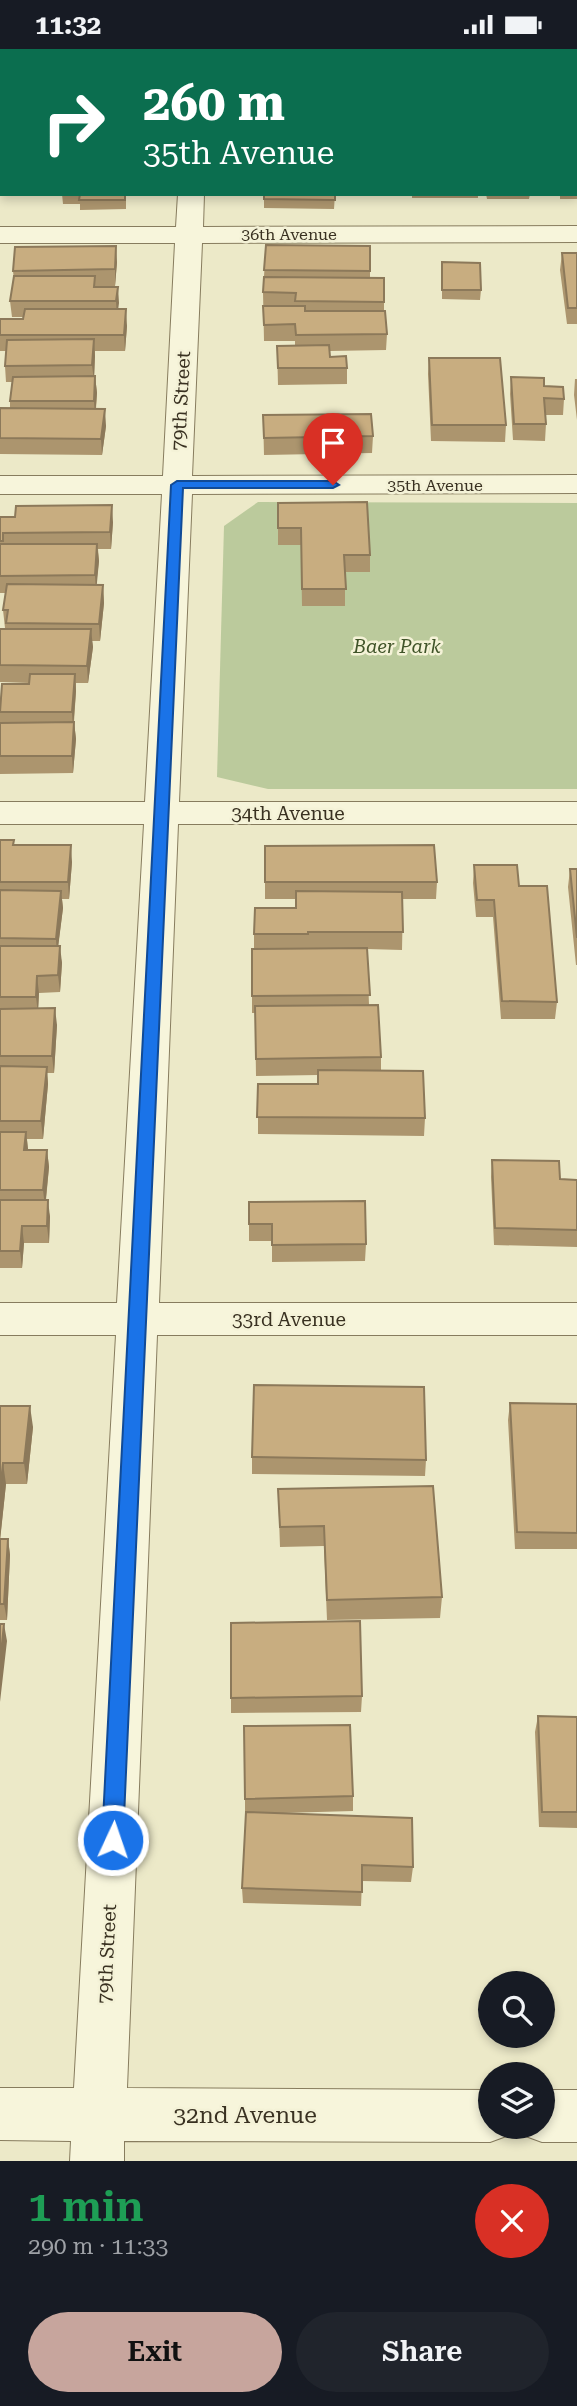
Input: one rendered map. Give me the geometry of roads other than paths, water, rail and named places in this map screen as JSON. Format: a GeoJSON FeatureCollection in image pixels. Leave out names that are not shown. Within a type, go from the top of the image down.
{"type":"FeatureCollection","features":[{"type":"Feature","properties":{"kind":"street","name":"79th Street"},"geometry":{"type":"LineString","coordinates":[[98,2138],[191,196]]}},
{"type":"Feature","properties":{"kind":"street","name":"36th Avenue"},"geometry":{"type":"LineString","coordinates":[[0,235],[577,234]]}},
{"type":"Feature","properties":{"kind":"street","name":"35th Avenue"},"geometry":{"type":"LineString","coordinates":[[0,485],[577,484]]}},
{"type":"Feature","properties":{"kind":"street","name":"34th Avenue"},"geometry":{"type":"LineString","coordinates":[[0,813],[577,813]]}},
{"type":"Feature","properties":{"kind":"street","name":"33rd Avenue"},"geometry":{"type":"LineString","coordinates":[[0,1319],[577,1319]]}},
{"type":"Feature","properties":{"kind":"street","name":"32nd Avenue"},"geometry":{"type":"LineString","coordinates":[[0,2114],[98,2138],[478,2117]]}},
{"type":"Feature","properties":{"kind":"street"},"geometry":{"type":"LineString","coordinates":[[555,2116],[577,2116]]}},
{"type":"Feature","properties":{"kind":"park label","name":"Baer Park"},"geometry":{"type":"Point","coordinates":[397,646]}}]}
